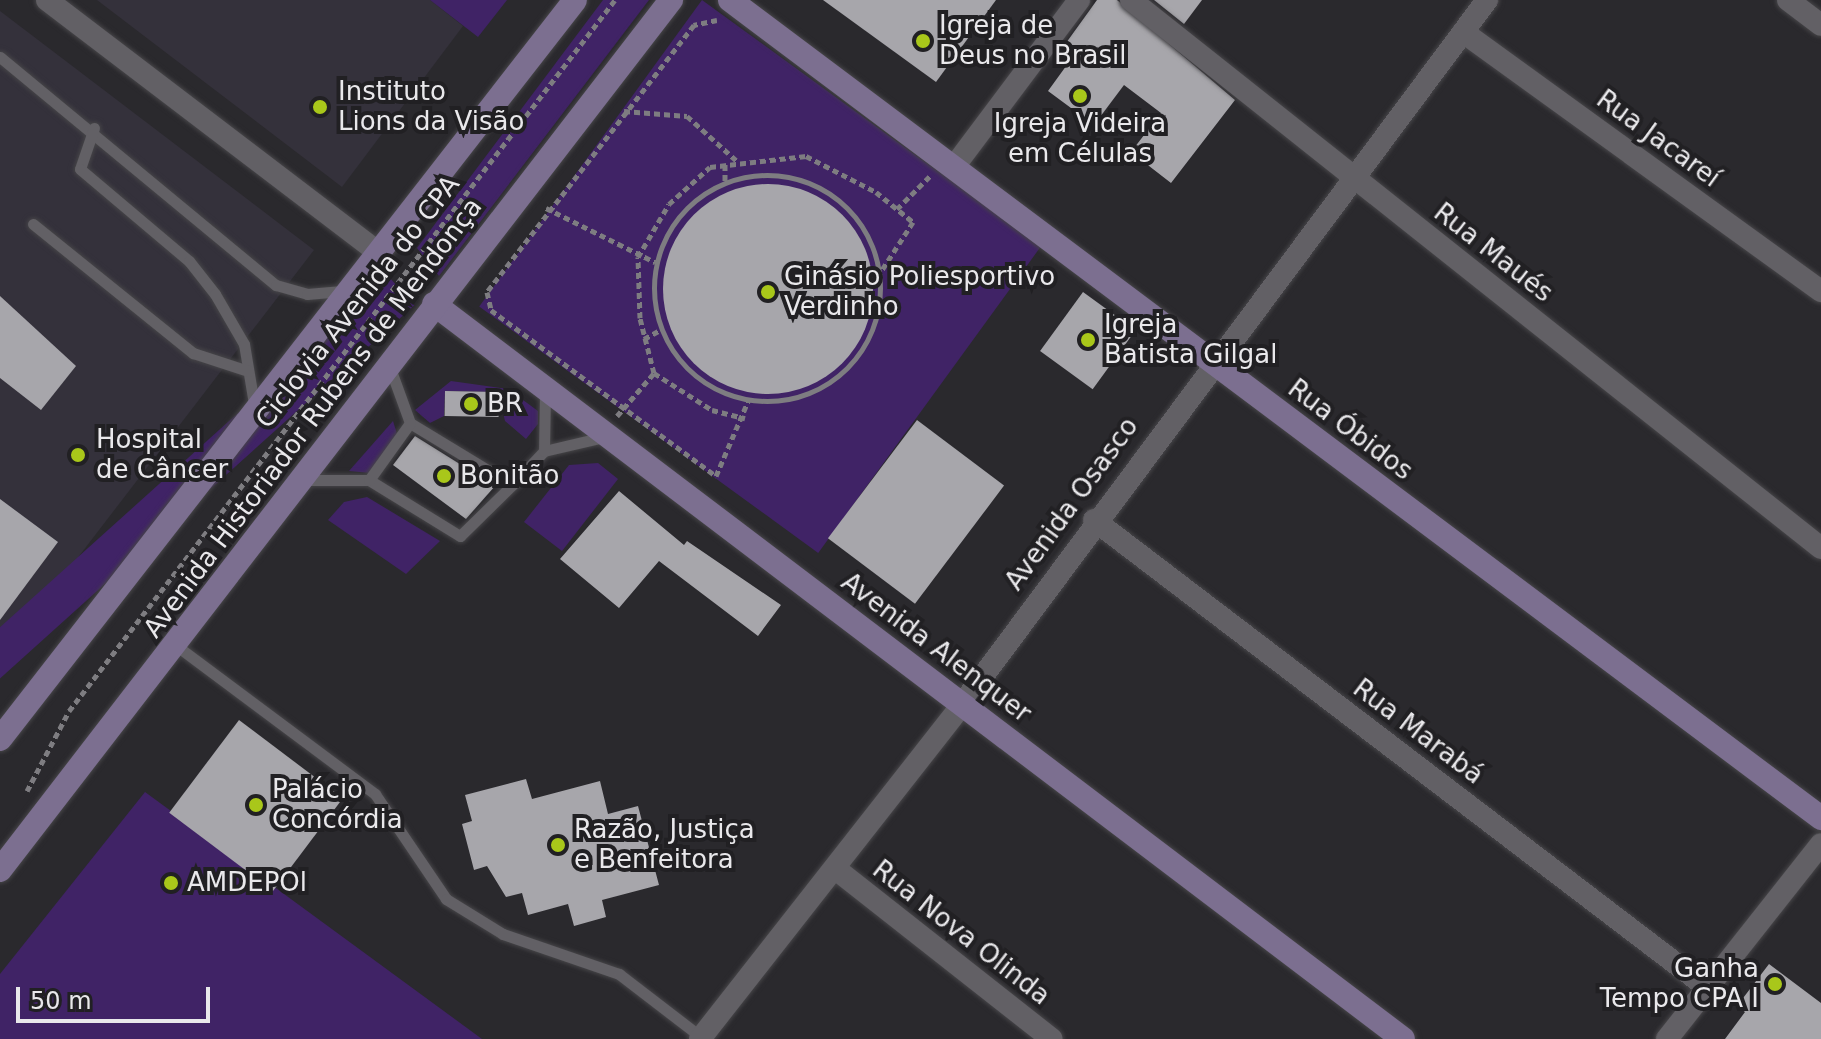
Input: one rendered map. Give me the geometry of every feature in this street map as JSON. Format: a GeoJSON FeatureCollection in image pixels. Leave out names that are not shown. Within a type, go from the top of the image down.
{"type":"FeatureCollection","features":[{"type":"Feature","properties":{"kind":"street"},"geometry":{"type":"LineString","coordinates":[[47,0],[380,254]]}},
{"type":"Feature","properties":{"kind":"street","name":"Avenida Historiador Rubens de Mendonça"},"geometry":{"type":"LineString","coordinates":[[0,739],[354,290],[575,0]]}},
{"type":"Feature","properties":{"kind":"street","name":"Avenida Historiador Rubens de Mendonça"},"geometry":{"type":"LineString","coordinates":[[0,870],[302,480],[388,362],[671,0]]}},
{"type":"Feature","properties":{"kind":"street"},"geometry":{"type":"LineString","coordinates":[[956,164],[1079,0]]}},
{"type":"Feature","properties":{"kind":"street","name":"Rua Maués"},"geometry":{"type":"LineString","coordinates":[[1131,0],[1821,548]]}},
{"type":"Feature","properties":{"kind":"street","name":"Avenida Osasco"},"geometry":{"type":"LineString","coordinates":[[702,1038],[837,870],[963,703],[1211,361],[1487,0]]}},
{"type":"Feature","properties":{"kind":"street"},"geometry":{"type":"LineString","coordinates":[[1788,0],[1821,25]]}},
{"type":"Feature","properties":{"kind":"street","name":"Rua Óbidos"},"geometry":{"type":"LineString","coordinates":[[730,8],[956,164],[1211,361],[1821,818]]}},
{"type":"Feature","properties":{"kind":"street","name":"Rua Jacareí"},"geometry":{"type":"LineString","coordinates":[[1463,32],[1821,291]]}},
{"type":"Feature","properties":{"kind":"street","name":"Avenida Alenquer"},"geometry":{"type":"LineString","coordinates":[[434,304],[1403,1039]]}},
{"type":"Feature","properties":{"kind":"street","name":"Rua Marabá"},"geometry":{"type":"LineString","coordinates":[[1094,520],[1708,988]]}},
{"type":"Feature","properties":{"kind":"street"},"geometry":{"type":"LineString","coordinates":[[1667,1039],[1821,844]]}},
{"type":"Feature","properties":{"kind":"street","name":"Rua Nova Olinda"},"geometry":{"type":"LineString","coordinates":[[837,870],[1052,1039]]}},
{"type":"Feature","properties":{"kind":"lane"},"geometry":{"type":"LineString","coordinates":[[0,57],[94,128],[276,285],[307,294],[354,290]]}},
{"type":"Feature","properties":{"kind":"lane"},"geometry":{"type":"LineString","coordinates":[[94,128],[80,169],[189,261],[239,330],[256,415]]}},
{"type":"Feature","properties":{"kind":"lane"},"geometry":{"type":"LineString","coordinates":[[33,224],[193,353],[248,371]]}},
{"type":"Feature","properties":{"kind":"lane"},"geometry":{"type":"LineString","coordinates":[[388,362],[410,423],[512,485]]}},
{"type":"Feature","properties":{"kind":"lane"},"geometry":{"type":"LineString","coordinates":[[544,451],[545,387]]}},
{"type":"Feature","properties":{"kind":"lane"},"geometry":{"type":"LineString","coordinates":[[369,480],[410,423]]}},
{"type":"Feature","properties":{"kind":"lane"},"geometry":{"type":"LineString","coordinates":[[302,480],[369,480],[460,536],[544,451],[606,433]]}},
{"type":"Feature","properties":{"kind":"lane"},"geometry":{"type":"LineString","coordinates":[[174,644],[375,794],[446,899],[503,934],[619,974],[702,1038]]}},
{"type":"Feature","properties":{"kind":"path","name":"Ciclovia Avenida do CPA"},"geometry":{"type":"LineString","coordinates":[[18,804],[69,711],[615,0]]}},
{"type":"Feature","properties":{"kind":"path"},"geometry":{"type":"LineString","coordinates":[[730,8],[694,25],[546,208],[487,292],[491,310],[716,476],[745,418],[749,399]]}},
{"type":"Feature","properties":{"kind":"path"},"geometry":{"type":"LineString","coordinates":[[623,111],[687,116],[737,161]]}},
{"type":"Feature","properties":{"kind":"path"},"geometry":{"type":"LineString","coordinates":[[745,418],[712,410],[654,373],[644,339],[638,257],[669,204],[710,167],[737,161],[806,156],[897,209],[913,222],[880,273],[871,333],[843,371],[791,398],[749,399],[689,370],[660,330],[656,262],[672,224],[725,182],[759,174],[825,190],[851,212],[880,273]]}},
{"type":"Feature","properties":{"kind":"path"},"geometry":{"type":"LineString","coordinates":[[897,209],[936,170],[923,161]]}},
{"type":"Feature","properties":{"kind":"path"},"geometry":{"type":"LineString","coordinates":[[725,164],[725,182]]}},
{"type":"Feature","properties":{"kind":"path"},"geometry":{"type":"LineString","coordinates":[[546,208],[638,257],[656,262]]}},
{"type":"Feature","properties":{"kind":"path"},"geometry":{"type":"LineString","coordinates":[[644,339],[660,330]]}},
{"type":"Feature","properties":{"kind":"path"},"geometry":{"type":"LineString","coordinates":[[606,433],[654,373]]}},
{"type":"Feature","properties":{"kind":"shaded area","name":"Instituto Lions da Visão"},"geometry":{"type":"Polygon","coordinates":[[[97,0],[430,0],[463,26],[342,187],[97,0]]]}},
{"type":"Feature","properties":{"kind":"shaded area"},"geometry":{"type":"Polygon","coordinates":[[[430,0],[507,0],[478,37],[430,0]]]}},
{"type":"Feature","properties":{"kind":"shaded area"},"geometry":{"type":"Polygon","coordinates":[[[603,0],[649,0],[439,276],[417,248],[603,0]]]}},
{"type":"Feature","properties":{"kind":"shaded area"},"geometry":{"type":"Polygon","coordinates":[[[702,0],[1041,246],[818,553],[479,307],[702,0]]]}},
{"type":"Feature","properties":{"kind":"shaded area","name":"Hospital de Câncer"},"geometry":{"type":"Polygon","coordinates":[[[0,11],[314,250],[0,659],[0,11]]]}},
{"type":"Feature","properties":{"kind":"shaded area"},"geometry":{"type":"Polygon","coordinates":[[[389,277],[414,305],[0,678],[0,627],[389,277]]]}},
{"type":"Feature","properties":{"kind":"shaded area"},"geometry":{"type":"Polygon","coordinates":[[[451,381],[508,389],[538,411],[538,424],[526,439],[505,421],[498,392],[445,391],[444,416],[430,423],[415,410],[451,381]]]}},
{"type":"Feature","properties":{"kind":"shaded area"},"geometry":{"type":"Polygon","coordinates":[[[393,421],[398,437],[370,473],[349,471],[393,421]]]}},
{"type":"Feature","properties":{"kind":"shaded area"},"geometry":{"type":"Polygon","coordinates":[[[598,463],[618,479],[562,551],[524,522],[569,465],[598,463]]]}},
{"type":"Feature","properties":{"kind":"shaded area"},"geometry":{"type":"Polygon","coordinates":[[[367,497],[440,541],[406,574],[328,520],[344,502],[367,497]]]}},
{"type":"Feature","properties":{"kind":"shaded area","name":"AMDEPOl"},"geometry":{"type":"Polygon","coordinates":[[[145,792],[482,1039],[0,1039],[0,974],[145,792]]]}},
{"type":"Feature","properties":{"kind":"building","name":"Igreja de Deus no Brasil"},"geometry":{"type":"Polygon","coordinates":[[[823,0],[996,0],[936,82],[823,0]]]}},
{"type":"Feature","properties":{"kind":"building"},"geometry":{"type":"Polygon","coordinates":[[[1097,0],[1117,0],[1235,100],[1171,183],[1131,152],[1161,113],[1124,85],[1094,125],[1048,91],[1077,51],[1066,43],[1097,0]]]}},
{"type":"Feature","properties":{"kind":"building"},"geometry":{"type":"Polygon","coordinates":[[[1154,0],[1202,0],[1184,24],[1154,0]]]}},
{"type":"Feature","properties":{"kind":"building","name":"Ginásio Poliesportivo Verdinho"},"geometry":{"type":"Polygon","coordinates":[[[768,184],[808,192],[842,215],[865,249],[873,289],[865,329],[842,363],[808,386],[768,394],[728,386],[694,363],[671,329],[663,289],[671,249],[694,215],[728,192],[768,184]]]}},
{"type":"Feature","properties":{"kind":"building","name":"Igreja Batista Gilgal"},"geometry":{"type":"Polygon","coordinates":[[[1083,292],[1136,330],[1093,389],[1040,351],[1083,292]]]}},
{"type":"Feature","properties":{"kind":"building"},"geometry":{"type":"Polygon","coordinates":[[[0,296],[76,366],[41,410],[0,378],[0,296]]]}},
{"type":"Feature","properties":{"kind":"building","name":"BR"},"geometry":{"type":"Polygon","coordinates":[[[445,391],[499,392],[499,417],[445,416],[445,391]]]}},
{"type":"Feature","properties":{"kind":"building"},"geometry":{"type":"Polygon","coordinates":[[[917,420],[1004,486],[915,604],[828,538],[917,420]]]}},
{"type":"Feature","properties":{"kind":"building","name":"Bonitão"},"geometry":{"type":"Polygon","coordinates":[[[415,436],[495,486],[466,519],[393,465],[415,436]]]}},
{"type":"Feature","properties":{"kind":"building"},"geometry":{"type":"Polygon","coordinates":[[[619,491],[684,545],[687,541],[781,605],[758,636],[659,561],[619,608],[560,559],[619,491]]]}},
{"type":"Feature","properties":{"kind":"building"},"geometry":{"type":"Polygon","coordinates":[[[0,499],[58,542],[0,620],[0,499]]]}},
{"type":"Feature","properties":{"kind":"building","name":"Palácio Concórdia"},"geometry":{"type":"Polygon","coordinates":[[[239,720],[343,798],[273,891],[169,813],[239,720]]]}},
{"type":"Feature","properties":{"kind":"building","name":"Razão, Justiça e Benfeitora"},"geometry":{"type":"Polygon","coordinates":[[[526,779],[532,799],[600,781],[608,814],[638,806],[659,885],[602,900],[606,917],[574,926],[568,904],[528,915],[522,893],[506,897],[487,866],[474,870],[462,824],[472,821],[465,795],[526,779]]]}},
{"type":"Feature","properties":{"kind":"building","name":"Ganha Tempo CPA I"},"geometry":{"type":"Polygon","coordinates":[[[1769,964],[1821,1003],[1821,1039],[1725,1039],[1745,1012],[1737,1006],[1769,964]]]}},
{"type":"Feature","properties":{"kind":"place","name":"Igreja de Deus no Brasil"},"geometry":{"type":"Point","coordinates":[923,41]}},
{"type":"Feature","properties":{"kind":"place","name":"Igreja Videira em Células"},"geometry":{"type":"Point","coordinates":[1080,96]}},
{"type":"Feature","properties":{"kind":"place","name":"Instituto Lions da Visão"},"geometry":{"type":"Point","coordinates":[320,107]}},
{"type":"Feature","properties":{"kind":"place","name":"Ginásio Poliesportivo Verdinho"},"geometry":{"type":"Point","coordinates":[768,292]}},
{"type":"Feature","properties":{"kind":"place","name":"Igreja Batista Gilgal"},"geometry":{"type":"Point","coordinates":[1088,340]}},
{"type":"Feature","properties":{"kind":"place","name":"BR"},"geometry":{"type":"Point","coordinates":[471,404]}},
{"type":"Feature","properties":{"kind":"place","name":"Hospital de Câncer"},"geometry":{"type":"Point","coordinates":[78,455]}},
{"type":"Feature","properties":{"kind":"place","name":"Bonitão"},"geometry":{"type":"Point","coordinates":[444,476]}},
{"type":"Feature","properties":{"kind":"place","name":"Palácio Concórdia"},"geometry":{"type":"Point","coordinates":[256,805]}},
{"type":"Feature","properties":{"kind":"place","name":"Razão, Justiça e Benfeitora"},"geometry":{"type":"Point","coordinates":[558,845]}},
{"type":"Feature","properties":{"kind":"place","name":"AMDEPOl"},"geometry":{"type":"Point","coordinates":[171,883]}},
{"type":"Feature","properties":{"kind":"place","name":"Ganha Tempo CPA I"},"geometry":{"type":"Point","coordinates":[1775,984]}}]}
